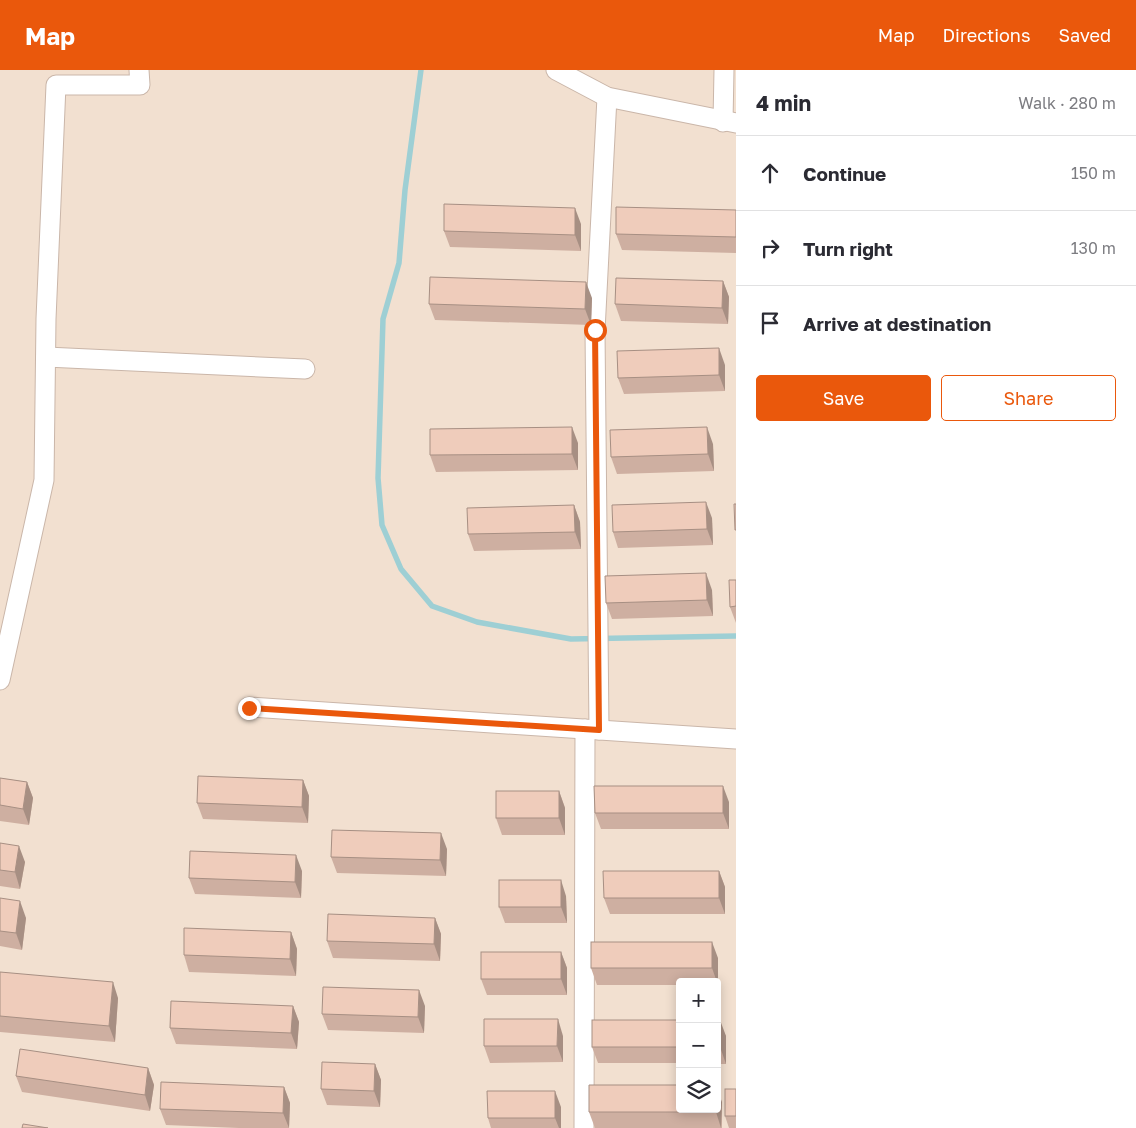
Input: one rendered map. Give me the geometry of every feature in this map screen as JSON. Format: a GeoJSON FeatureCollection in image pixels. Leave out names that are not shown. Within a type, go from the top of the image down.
{"type":"FeatureCollection","features":[{"type":"Feature","properties":{"kind":"street"},"geometry":{"type":"LineString","coordinates":[[0,680],[44,480],[46,357],[56,85],[140,85],[139,70]]}},
{"type":"Feature","properties":{"kind":"street"},"geometry":{"type":"LineString","coordinates":[[556,70],[607,97],[729,122],[724,70]]}},
{"type":"Feature","properties":{"kind":"street"},"geometry":{"type":"LineString","coordinates":[[584,1128],[592,730],[595,330],[607,97]]}},
{"type":"Feature","properties":{"kind":"street"},"geometry":{"type":"LineString","coordinates":[[46,357],[305,369]]}},
{"type":"Feature","properties":{"kind":"street"},"geometry":{"type":"LineString","coordinates":[[249,708],[736,739]]}},
{"type":"Feature","properties":{"kind":"shaded area"},"geometry":{"type":"Polygon","coordinates":[[[0,70],[736,70],[736,1128],[0,1128],[0,70]]]}},
{"type":"Feature","properties":{"kind":"building"},"geometry":{"type":"Polygon","coordinates":[[[444,204],[575,208],[575,235],[444,231],[444,204]]]}},
{"type":"Feature","properties":{"kind":"building"},"geometry":{"type":"Polygon","coordinates":[[[616,207],[736,210],[736,237],[616,234],[616,207]]]}},
{"type":"Feature","properties":{"kind":"building"},"geometry":{"type":"Polygon","coordinates":[[[430,277],[586,282],[585,309],[429,304],[430,277]]]}},
{"type":"Feature","properties":{"kind":"building"},"geometry":{"type":"Polygon","coordinates":[[[616,278],[723,281],[722,308],[615,304],[616,278]]]}},
{"type":"Feature","properties":{"kind":"building"},"geometry":{"type":"Polygon","coordinates":[[[719,348],[719,375],[618,378],[617,351],[719,348]]]}},
{"type":"Feature","properties":{"kind":"building"},"geometry":{"type":"Polygon","coordinates":[[[572,427],[572,454],[430,455],[430,429],[572,427]]]}},
{"type":"Feature","properties":{"kind":"building"},"geometry":{"type":"Polygon","coordinates":[[[707,427],[708,454],[611,457],[610,430],[707,427]]]}},
{"type":"Feature","properties":{"kind":"building"},"geometry":{"type":"Polygon","coordinates":[[[706,502],[707,529],[613,532],[612,505],[706,502]]]}},
{"type":"Feature","properties":{"kind":"building"},"geometry":{"type":"Polygon","coordinates":[[[734,504],[736,504],[736,530],[735,530],[734,504]]]}},
{"type":"Feature","properties":{"kind":"building"},"geometry":{"type":"Polygon","coordinates":[[[574,505],[575,532],[468,534],[467,508],[574,505]]]}},
{"type":"Feature","properties":{"kind":"building"},"geometry":{"type":"Polygon","coordinates":[[[706,573],[707,600],[606,603],[605,576],[706,573]]]}},
{"type":"Feature","properties":{"kind":"building"},"geometry":{"type":"Polygon","coordinates":[[[729,580],[736,580],[736,606],[730,607],[729,580]]]}},
{"type":"Feature","properties":{"kind":"building"},"geometry":{"type":"Polygon","coordinates":[[[198,776],[303,780],[302,807],[197,803],[198,776]]]}},
{"type":"Feature","properties":{"kind":"building"},"geometry":{"type":"Polygon","coordinates":[[[0,778],[27,782],[23,809],[0,805],[0,778]]]}},
{"type":"Feature","properties":{"kind":"building"},"geometry":{"type":"Polygon","coordinates":[[[594,786],[723,786],[723,813],[595,813],[594,786]]]}},
{"type":"Feature","properties":{"kind":"building"},"geometry":{"type":"Polygon","coordinates":[[[496,791],[559,791],[559,818],[496,818],[496,791]]]}},
{"type":"Feature","properties":{"kind":"building"},"geometry":{"type":"Polygon","coordinates":[[[332,830],[441,833],[440,860],[331,857],[332,830]]]}},
{"type":"Feature","properties":{"kind":"building"},"geometry":{"type":"Polygon","coordinates":[[[0,843],[19,846],[15,872],[0,870],[0,843]]]}},
{"type":"Feature","properties":{"kind":"building"},"geometry":{"type":"Polygon","coordinates":[[[190,851],[296,855],[295,882],[189,878],[190,851]]]}},
{"type":"Feature","properties":{"kind":"building"},"geometry":{"type":"Polygon","coordinates":[[[603,871],[719,871],[719,898],[604,898],[603,871]]]}},
{"type":"Feature","properties":{"kind":"building"},"geometry":{"type":"Polygon","coordinates":[[[499,880],[561,880],[561,907],[499,907],[499,880]]]}},
{"type":"Feature","properties":{"kind":"building"},"geometry":{"type":"Polygon","coordinates":[[[0,898],[20,901],[16,933],[0,931],[0,898]]]}},
{"type":"Feature","properties":{"kind":"building"},"geometry":{"type":"Polygon","coordinates":[[[328,914],[435,918],[434,944],[327,941],[328,914]]]}},
{"type":"Feature","properties":{"kind":"building"},"geometry":{"type":"Polygon","coordinates":[[[184,928],[291,932],[290,959],[184,955],[184,928]]]}},
{"type":"Feature","properties":{"kind":"building"},"geometry":{"type":"Polygon","coordinates":[[[591,942],[712,942],[712,968],[591,968],[591,942]]]}},
{"type":"Feature","properties":{"kind":"building"},"geometry":{"type":"Polygon","coordinates":[[[481,952],[561,952],[561,979],[481,979],[481,952]]]}},
{"type":"Feature","properties":{"kind":"building"},"geometry":{"type":"Polygon","coordinates":[[[0,972],[113,982],[109,1026],[0,1016],[0,972]]]}},
{"type":"Feature","properties":{"kind":"building"},"geometry":{"type":"Polygon","coordinates":[[[323,987],[419,990],[418,1017],[322,1014],[323,987]]]}},
{"type":"Feature","properties":{"kind":"building"},"geometry":{"type":"Polygon","coordinates":[[[171,1001],[293,1006],[291,1033],[170,1028],[171,1001]]]}},
{"type":"Feature","properties":{"kind":"building"},"geometry":{"type":"Polygon","coordinates":[[[484,1019],[558,1019],[557,1046],[484,1046],[484,1019]]]}},
{"type":"Feature","properties":{"kind":"building"},"geometry":{"type":"Polygon","coordinates":[[[592,1020],[676,1020],[676,1047],[592,1047],[592,1020]]]}},
{"type":"Feature","properties":{"kind":"building"},"geometry":{"type":"Polygon","coordinates":[[[20,1049],[148,1068],[145,1095],[16,1076],[20,1049]]]}},
{"type":"Feature","properties":{"kind":"building"},"geometry":{"type":"Polygon","coordinates":[[[322,1062],[375,1064],[374,1091],[321,1089],[322,1062]]]}},
{"type":"Feature","properties":{"kind":"building"},"geometry":{"type":"Polygon","coordinates":[[[161,1082],[284,1087],[283,1113],[160,1109],[161,1082]]]}},
{"type":"Feature","properties":{"kind":"building"},"geometry":{"type":"Polygon","coordinates":[[[589,1085],[676,1085],[676,1112],[589,1112],[589,1085]]]}},
{"type":"Feature","properties":{"kind":"building"},"geometry":{"type":"Polygon","coordinates":[[[725,1089],[736,1089],[736,1116],[725,1116],[725,1089]]]}},
{"type":"Feature","properties":{"kind":"building"},"geometry":{"type":"Polygon","coordinates":[[[487,1091],[555,1091],[555,1118],[488,1118],[487,1091]]]}},
{"type":"Feature","properties":{"kind":"building"},"geometry":{"type":"Polygon","coordinates":[[[23,1124],[48,1128],[22,1128],[23,1124]]]}},
{"type":"Feature","properties":{"kind":"waterway"},"geometry":{"type":"LineString","coordinates":[[421,70],[405,190],[399,263],[383,319],[378,478],[382,525],[401,569],[432,606],[477,622],[571,639],[736,636]]}},
{"type":"Feature","properties":{"kind":"route"},"geometry":{"type":"LineString","coordinates":[[249,708],[599,730],[595,330]]}}]}
